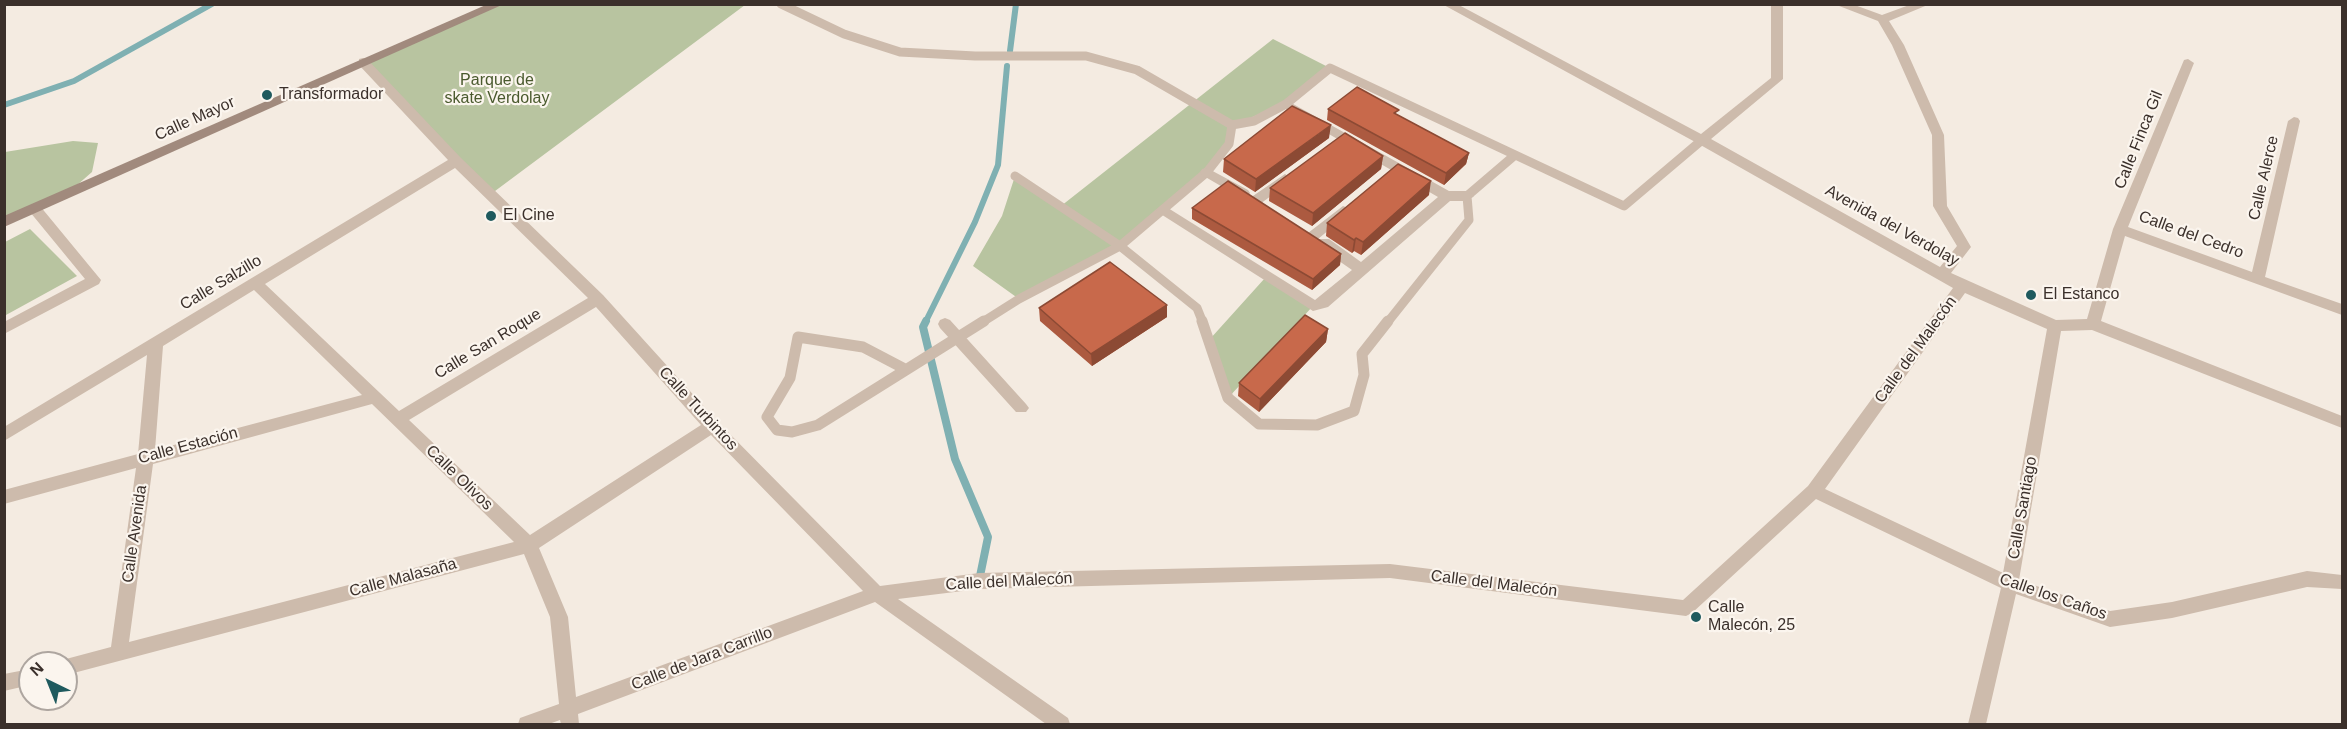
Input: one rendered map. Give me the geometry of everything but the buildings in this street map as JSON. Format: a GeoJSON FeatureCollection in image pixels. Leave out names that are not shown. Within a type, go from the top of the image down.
{"type":"FeatureCollection","features":[{"type":"Feature","properties":{"kind":"main road","name":"Calle Mayor"},"geometry":{"type":"LineString","coordinates":[[4,222],[499,4]]}},
{"type":"Feature","properties":{"kind":"street","name":"Avenida del Verdolay"},"geometry":{"type":"LineString","coordinates":[[1447,4],[1702,140],[1962,286],[2055,326],[2093,324],[2343,422]]}},
{"type":"Feature","properties":{"kind":"street"},"geometry":{"type":"LineString","coordinates":[[1702,140],[1777,79],[1777,4]]}},
{"type":"Feature","properties":{"kind":"street"},"geometry":{"type":"LineString","coordinates":[[1839,4],[1882,19],[1925,4]]}},
{"type":"Feature","properties":{"kind":"street"},"geometry":{"type":"LineString","coordinates":[[1882,19],[1898,45],[1938,135],[1940,206],[1964,247],[1942,275]]}},
{"type":"Feature","properties":{"kind":"street","name":"Calle Turbintos"},"geometry":{"type":"LineString","coordinates":[[363,62],[456,161],[598,299],[712,426],[877,594],[1061,724]]}},
{"type":"Feature","properties":{"kind":"street","name":"Calle Finca Gil"},"geometry":{"type":"LineString","coordinates":[[2120,229],[2188,63]]}},
{"type":"Feature","properties":{"kind":"street"},"geometry":{"type":"LineString","coordinates":[[1286,104],[1344,136],[1390,172],[1447,196],[1467,196]]}},
{"type":"Feature","properties":{"kind":"street","name":"Calle Alerce"},"geometry":{"type":"LineString","coordinates":[[2258,278],[2294,121]]}},
{"type":"Feature","properties":{"kind":"street"},"geometry":{"type":"LineString","coordinates":[[1326,149],[1344,136]]}},
{"type":"Feature","properties":{"kind":"street","name":"Calle Salzillo"},"geometry":{"type":"LineString","coordinates":[[4,435],[456,161]]}},
{"type":"Feature","properties":{"kind":"street"},"geometry":{"type":"LineString","coordinates":[[1207,172],[1260,204],[1300,169]]}},
{"type":"Feature","properties":{"kind":"street"},"geometry":{"type":"LineString","coordinates":[[1163,211],[1313,306],[1323,303],[1447,196]]}},
{"type":"Feature","properties":{"kind":"street"},"geometry":{"type":"LineString","coordinates":[[1358,198],[1308,233],[1361,269]]}},
{"type":"Feature","properties":{"kind":"street"},"geometry":{"type":"LineString","coordinates":[[4,329],[94,280],[35,209]]}},
{"type":"Feature","properties":{"kind":"street","name":"Calle del Cedro"},"geometry":{"type":"LineString","coordinates":[[2093,324],[2120,229],[2343,310]]}},
{"type":"Feature","properties":{"kind":"street","name":"Calle Olivos"},"geometry":{"type":"LineString","coordinates":[[255,283],[529,545],[558,617],[569,717]]}},
{"type":"Feature","properties":{"kind":"street","name":"Calle del Malecón"},"geometry":{"type":"LineString","coordinates":[[877,594],[979,581],[1390,571],[1686,608],[1814,491],[1962,286]]}},
{"type":"Feature","properties":{"kind":"street","name":"Calle San Roque"},"geometry":{"type":"LineString","coordinates":[[398,419],[598,299]]}},
{"type":"Feature","properties":{"kind":"street"},"geometry":{"type":"LineString","coordinates":[[945,324],[1021,408]]}},
{"type":"Feature","properties":{"kind":"street","name":"Calle Santiago"},"geometry":{"type":"LineString","coordinates":[[1977,724],[2010,584],[2055,326]]}},
{"type":"Feature","properties":{"kind":"street","name":"Calle Avenida"},"geometry":{"type":"LineString","coordinates":[[119,653],[146,457],[156,343]]}},
{"type":"Feature","properties":{"kind":"street","name":"Calle Estación"},"geometry":{"type":"LineString","coordinates":[[4,497],[146,457],[373,398]]}},
{"type":"Feature","properties":{"kind":"street","name":"Calle Malasaña"},"geometry":{"type":"LineString","coordinates":[[78,664],[529,545],[712,426]]}},
{"type":"Feature","properties":{"kind":"street","name":"Calle los Caños"},"geometry":{"type":"LineString","coordinates":[[1814,491],[2010,584],[2110,619],[2172,610],[2307,579],[2343,582]]}},
{"type":"Feature","properties":{"kind":"street","name":"Calle de Jara Carrillo"},"geometry":{"type":"LineString","coordinates":[[527,724],[569,717],[877,594]]}},
{"type":"Feature","properties":{"kind":"lane"},"geometry":{"type":"LineString","coordinates":[[781,4],[844,34],[900,52],[975,56],[1086,56],[1137,70],[1232,125],[1254,121],[1286,104],[1330,68],[1624,206],[1702,140]]}},
{"type":"Feature","properties":{"kind":"lane"},"geometry":{"type":"LineString","coordinates":[[905,369],[864,347],[798,338],[790,378],[767,417],[777,430],[792,432],[818,425],[1019,299],[1120,246],[1207,172],[1229,144],[1232,125]]}},
{"type":"Feature","properties":{"kind":"lane"},"geometry":{"type":"LineString","coordinates":[[1015,176],[1120,246],[1197,308],[1210,339],[1227,398],[1259,424],[1317,425],[1354,411],[1364,375],[1362,354],[1469,220],[1467,196],[1515,155]]}},
{"type":"Feature","properties":{"kind":"green space","name":"Parque de skate Verdolay"},"geometry":{"type":"Polygon","coordinates":[[[499,5],[745,5],[491,194],[363,62],[499,5]]]}},
{"type":"Feature","properties":{"kind":"green space"},"geometry":{"type":"Polygon","coordinates":[[[1273,39],[1330,68],[1286,104],[1232,125],[1229,144],[1207,172],[1120,246],[1019,299],[973,266],[1002,216],[1015,176],[1061,206],[1273,39]]]}},
{"type":"Feature","properties":{"kind":"green space"},"geometry":{"type":"Polygon","coordinates":[[[73,141],[98,143],[92,172],[68,193],[5,222],[5,152],[73,141]]]}},
{"type":"Feature","properties":{"kind":"green space"},"geometry":{"type":"Polygon","coordinates":[[[30,229],[77,276],[6,315],[5,242],[30,229]]]}},
{"type":"Feature","properties":{"kind":"green space"},"geometry":{"type":"Polygon","coordinates":[[[1265,278],[1313,306],[1228,398],[1210,339],[1265,278]]]}},
{"type":"Feature","properties":{"kind":"waterway"},"geometry":{"type":"LineString","coordinates":[[4,105],[74,81],[212,4]]}},
{"type":"Feature","properties":{"kind":"waterway"},"geometry":{"type":"LineString","coordinates":[[1010,51],[1016,4]]}},
{"type":"Feature","properties":{"kind":"waterway"},"geometry":{"type":"LineString","coordinates":[[925,323],[975,222],[998,165],[1007,66]]}},
{"type":"Feature","properties":{"kind":"waterway"},"geometry":{"type":"LineString","coordinates":[[925,323],[923,327],[955,459],[988,537],[979,581]]}},
{"type":"Feature","properties":{"kind":"place","name":"Transformador"},"geometry":{"type":"Point","coordinates":[267,95]}},
{"type":"Feature","properties":{"kind":"place","name":"El Cine"},"geometry":{"type":"Point","coordinates":[491,216]}},
{"type":"Feature","properties":{"kind":"place","name":"El Estanco"},"geometry":{"type":"Point","coordinates":[2031,295]}},
{"type":"Feature","properties":{"kind":"place","name":"Calle Malecón, 25"},"geometry":{"type":"Point","coordinates":[1696,617]}}]}
